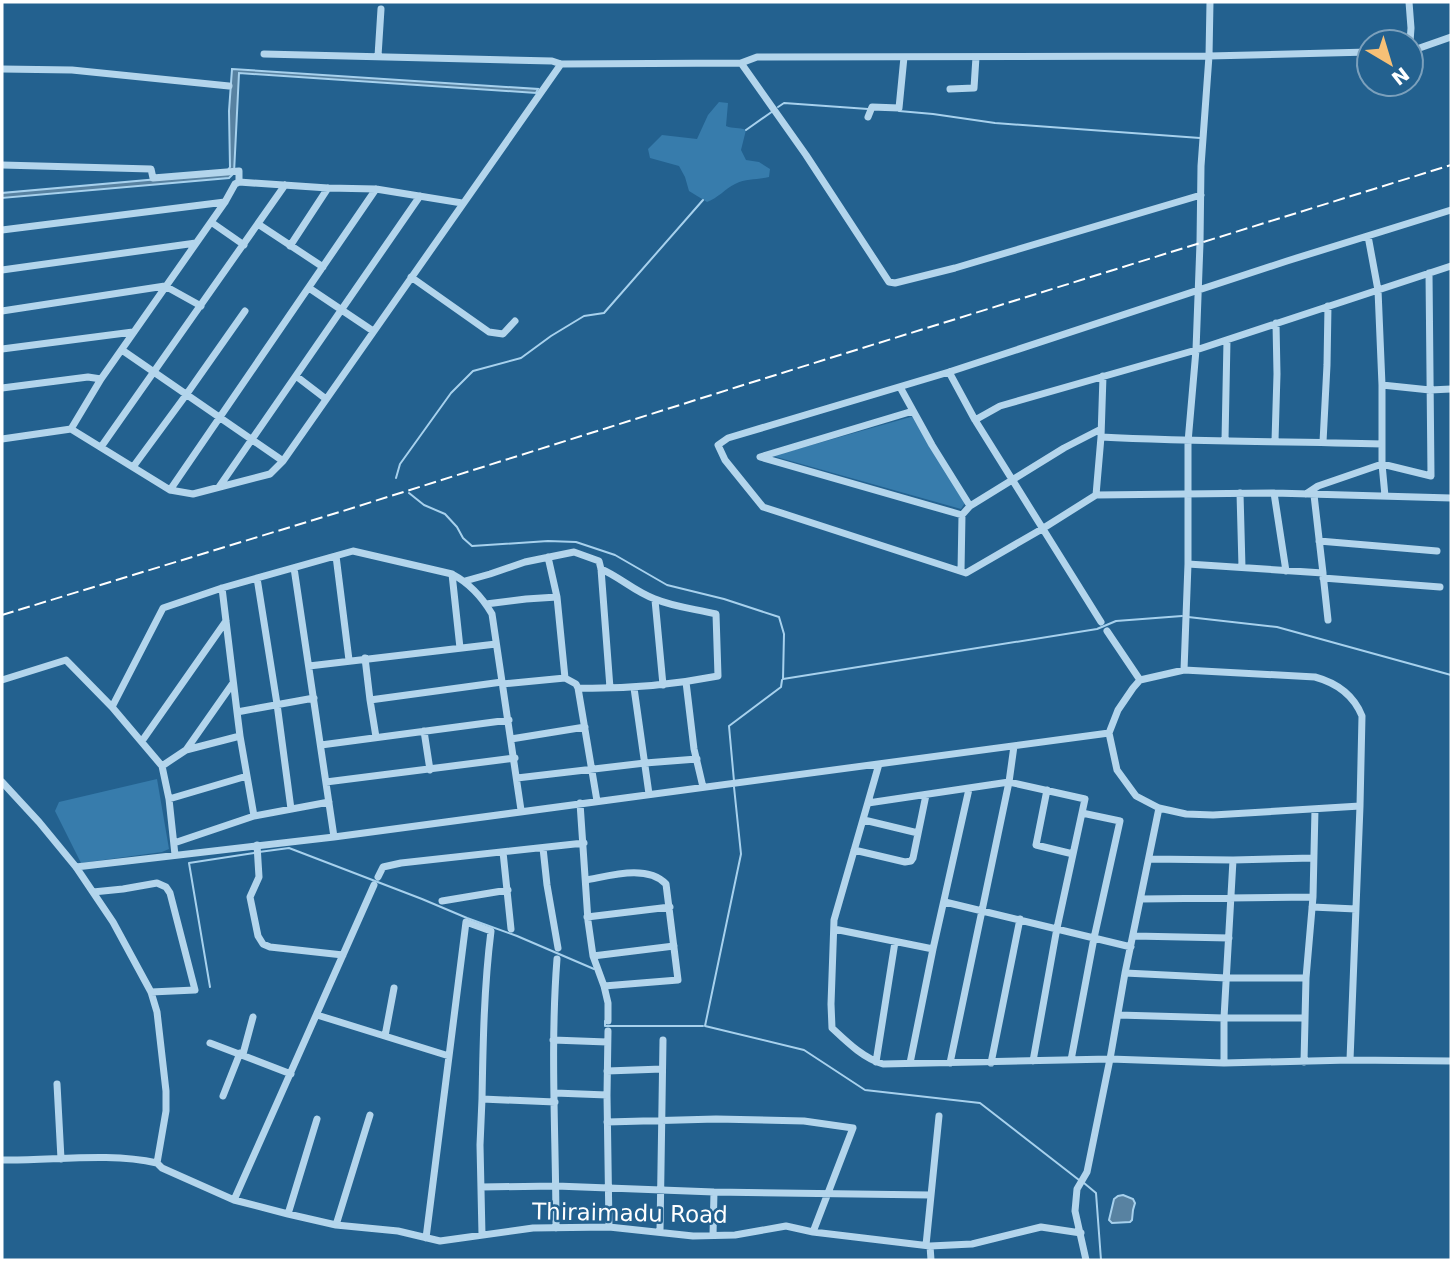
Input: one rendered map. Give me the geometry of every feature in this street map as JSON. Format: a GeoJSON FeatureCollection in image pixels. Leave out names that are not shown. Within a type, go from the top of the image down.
{"type":"FeatureCollection","features":[{"type":"Feature","properties":{"kind":"street"},"geometry":{"type":"LineString","coordinates":[[1184,670],[1188,564],[1188,442],[1196,351],[1201,166],[1210,2]]}},
{"type":"Feature","properties":{"kind":"street"},"geometry":{"type":"LineString","coordinates":[[1409,2],[1411,28]]}},
{"type":"Feature","properties":{"kind":"street"},"geometry":{"type":"LineString","coordinates":[[378,57],[381,9]]}},
{"type":"Feature","properties":{"kind":"street"},"geometry":{"type":"LineString","coordinates":[[1425,46],[1451,37]]}},
{"type":"Feature","properties":{"kind":"street"},"geometry":{"type":"LineString","coordinates":[[264,54],[539,60],[561,64],[741,62],[757,57],[1355,52]]}},
{"type":"Feature","properties":{"kind":"street"},"geometry":{"type":"LineString","coordinates":[[868,117],[872,107],[900,108],[904,57]]}},
{"type":"Feature","properties":{"kind":"street"},"geometry":{"type":"LineString","coordinates":[[950,89],[974,88],[976,57]]}},
{"type":"Feature","properties":{"kind":"street"},"geometry":{"type":"LineString","coordinates":[[741,62],[890,282],[955,268],[1201,195]]}},
{"type":"Feature","properties":{"kind":"street"},"geometry":{"type":"LineString","coordinates":[[2,439],[71,429],[170,490],[193,494],[270,474],[283,461],[561,64]]}},
{"type":"Feature","properties":{"kind":"street"},"geometry":{"type":"LineString","coordinates":[[2,69],[72,70],[229,86]]}},
{"type":"Feature","properties":{"kind":"street"},"geometry":{"type":"LineString","coordinates":[[2,165],[152,169],[153,178],[239,171],[239,181]]}},
{"type":"Feature","properties":{"kind":"street"},"geometry":{"type":"LineString","coordinates":[[71,429],[101,379],[239,181],[376,189],[462,203]]}},
{"type":"Feature","properties":{"kind":"street"},"geometry":{"type":"LineString","coordinates":[[101,447],[285,185]]}},
{"type":"Feature","properties":{"kind":"street"},"geometry":{"type":"LineString","coordinates":[[290,246],[328,188]]}},
{"type":"Feature","properties":{"kind":"street"},"geometry":{"type":"LineString","coordinates":[[170,490],[376,189]]}},
{"type":"Feature","properties":{"kind":"street"},"geometry":{"type":"LineString","coordinates":[[219,488],[420,196]]}},
{"type":"Feature","properties":{"kind":"street"},"geometry":{"type":"LineString","coordinates":[[2,230],[225,202]]}},
{"type":"Feature","properties":{"kind":"street"},"geometry":{"type":"LineString","coordinates":[[1451,210],[949,372],[728,438],[718,445],[725,460],[763,507],[966,573],[1096,495],[1273,493],[1451,498]]}},
{"type":"Feature","properties":{"kind":"street"},"geometry":{"type":"LineString","coordinates":[[211,222],[244,244]]}},
{"type":"Feature","properties":{"kind":"street"},"geometry":{"type":"LineString","coordinates":[[258,224],[323,267]]}},
{"type":"Feature","properties":{"kind":"street"},"geometry":{"type":"LineString","coordinates":[[1368,236],[1378,290],[1385,496]]}},
{"type":"Feature","properties":{"kind":"street"},"geometry":{"type":"LineString","coordinates":[[2,270],[195,243]]}},
{"type":"Feature","properties":{"kind":"street"},"geometry":{"type":"LineString","coordinates":[[975,420],[1000,406],[1196,351],[1451,266]]}},
{"type":"Feature","properties":{"kind":"street"},"geometry":{"type":"LineString","coordinates":[[1310,495],[1318,486],[1382,464],[1431,476],[1429,273]]}},
{"type":"Feature","properties":{"kind":"street"},"geometry":{"type":"LineString","coordinates":[[411,277],[489,331],[503,334],[515,321]]}},
{"type":"Feature","properties":{"kind":"street"},"geometry":{"type":"LineString","coordinates":[[2,311],[166,286],[201,306]]}},
{"type":"Feature","properties":{"kind":"street"},"geometry":{"type":"LineString","coordinates":[[309,288],[373,331]]}},
{"type":"Feature","properties":{"kind":"street"},"geometry":{"type":"LineString","coordinates":[[1323,442],[1328,306]]}},
{"type":"Feature","properties":{"kind":"street"},"geometry":{"type":"LineString","coordinates":[[133,467],[244,311]]}},
{"type":"Feature","properties":{"kind":"street"},"geometry":{"type":"LineString","coordinates":[[1275,441],[1276,323]]}},
{"type":"Feature","properties":{"kind":"street"},"geometry":{"type":"LineString","coordinates":[[2,349],[134,332]]}},
{"type":"Feature","properties":{"kind":"street"},"geometry":{"type":"LineString","coordinates":[[1225,440],[1227,340]]}},
{"type":"Feature","properties":{"kind":"street"},"geometry":{"type":"LineString","coordinates":[[122,350],[283,461]]}},
{"type":"Feature","properties":{"kind":"street"},"geometry":{"type":"LineString","coordinates":[[949,372],[975,420],[1101,622]]}},
{"type":"Feature","properties":{"kind":"street"},"geometry":{"type":"LineString","coordinates":[[296,376],[326,399]]}},
{"type":"Feature","properties":{"kind":"street"},"geometry":{"type":"LineString","coordinates":[[1096,495],[1103,376]]}},
{"type":"Feature","properties":{"kind":"street"},"geometry":{"type":"LineString","coordinates":[[2,388],[88,377],[101,379]]}},
{"type":"Feature","properties":{"kind":"street"},"geometry":{"type":"LineString","coordinates":[[1382,385],[1430,390],[1451,389]]}},
{"type":"Feature","properties":{"kind":"street"},"geometry":{"type":"LineString","coordinates":[[900,387],[970,506]]}},
{"type":"Feature","properties":{"kind":"street"},"geometry":{"type":"LineString","coordinates":[[914,411],[761,457],[962,515]]}},
{"type":"Feature","properties":{"kind":"street"},"geometry":{"type":"LineString","coordinates":[[961,571],[962,515],[970,506],[1064,448],[1101,433],[1188,442],[1225,440],[1382,444]]}},
{"type":"Feature","properties":{"kind":"street"},"geometry":{"type":"LineString","coordinates":[[1240,493],[1242,567]]}},
{"type":"Feature","properties":{"kind":"street"},"geometry":{"type":"LineString","coordinates":[[1273,493],[1286,571]]}},
{"type":"Feature","properties":{"kind":"street"},"geometry":{"type":"LineString","coordinates":[[1310,495],[1319,541],[1328,620]]}},
{"type":"Feature","properties":{"kind":"street"},"geometry":{"type":"LineString","coordinates":[[1319,541],[1437,551]]}},
{"type":"Feature","properties":{"kind":"street"},"geometry":{"type":"LineString","coordinates":[[112,707],[163,608],[222,588],[353,551],[452,574],[465,581],[492,614],[521,810]]}},
{"type":"Feature","properties":{"kind":"street"},"geometry":{"type":"LineString","coordinates":[[465,581],[525,562],[574,552],[599,561],[610,688]]}},
{"type":"Feature","properties":{"kind":"street"},"geometry":{"type":"LineString","coordinates":[[336,556],[349,660]]}},
{"type":"Feature","properties":{"kind":"street"},"geometry":{"type":"LineString","coordinates":[[548,557],[556,597],[565,678]]}},
{"type":"Feature","properties":{"kind":"street"},"geometry":{"type":"LineString","coordinates":[[1188,564],[1440,587]]}},
{"type":"Feature","properties":{"kind":"street"},"geometry":{"type":"LineString","coordinates":[[294,568],[334,836]]}},
{"type":"Feature","properties":{"kind":"street"},"geometry":{"type":"LineString","coordinates":[[578,688],[634,688],[718,676],[716,614],[655,600],[601,569]]}},
{"type":"Feature","properties":{"kind":"street"},"geometry":{"type":"LineString","coordinates":[[452,574],[460,648]]}},
{"type":"Feature","properties":{"kind":"street"},"geometry":{"type":"LineString","coordinates":[[257,578],[291,809]]}},
{"type":"Feature","properties":{"kind":"street"},"geometry":{"type":"LineString","coordinates":[[222,588],[240,736],[254,816]]}},
{"type":"Feature","properties":{"kind":"street"},"geometry":{"type":"LineString","coordinates":[[486,604],[556,597]]}},
{"type":"Feature","properties":{"kind":"street"},"geometry":{"type":"LineString","coordinates":[[655,600],[663,685]]}},
{"type":"Feature","properties":{"kind":"street"},"geometry":{"type":"LineString","coordinates":[[142,741],[226,621]]}},
{"type":"Feature","properties":{"kind":"street"},"geometry":{"type":"LineString","coordinates":[[1107,631],[1140,680]]}},
{"type":"Feature","properties":{"kind":"street"},"geometry":{"type":"LineString","coordinates":[[309,666],[496,644]]}},
{"type":"Feature","properties":{"kind":"street"},"geometry":{"type":"LineString","coordinates":[[365,658],[376,737]]}},
{"type":"Feature","properties":{"kind":"street"},"geometry":{"type":"LineString","coordinates":[[2,680],[66,660],[112,707],[162,766],[169,799],[175,855]]}},
{"type":"Feature","properties":{"kind":"street"},"geometry":{"type":"LineString","coordinates":[[1350,1060],[1360,806],[1362,716],[1357,703],[1325,680],[1315,677],[1184,670],[1140,680],[1118,710],[1109,733],[1117,770],[1136,796],[1159,808],[1186,814],[1213,815],[1360,806]]}},
{"type":"Feature","properties":{"kind":"street"},"geometry":{"type":"LineString","coordinates":[[370,700],[565,678],[578,688],[597,802]]}},
{"type":"Feature","properties":{"kind":"street"},"geometry":{"type":"LineString","coordinates":[[186,750],[233,682]]}},
{"type":"Feature","properties":{"kind":"street"},"geometry":{"type":"LineString","coordinates":[[686,682],[696,759],[703,787]]}},
{"type":"Feature","properties":{"kind":"street"},"geometry":{"type":"LineString","coordinates":[[634,688],[649,794]]}},
{"type":"Feature","properties":{"kind":"street"},"geometry":{"type":"LineString","coordinates":[[237,712],[314,698]]}},
{"type":"Feature","properties":{"kind":"street"},"geometry":{"type":"LineString","coordinates":[[321,745],[509,720]]}},
{"type":"Feature","properties":{"kind":"street"},"geometry":{"type":"LineString","coordinates":[[511,739],[585,727]]}},
{"type":"Feature","properties":{"kind":"street"},"geometry":{"type":"LineString","coordinates":[[425,730],[429,770]]}},
{"type":"Feature","properties":{"kind":"street"},"geometry":{"type":"LineString","coordinates":[[76,867],[175,855],[256,851],[334,836],[521,810],[1109,733]]}},
{"type":"Feature","properties":{"kind":"street"},"geometry":{"type":"LineString","coordinates":[[162,766],[186,750],[240,736]]}},
{"type":"Feature","properties":{"kind":"street"},"geometry":{"type":"LineString","coordinates":[[950,1063],[1009,782],[1014,746]]}},
{"type":"Feature","properties":{"kind":"street"},"geometry":{"type":"LineString","coordinates":[[326,782],[515,758]]}},
{"type":"Feature","properties":{"kind":"street"},"geometry":{"type":"LineString","coordinates":[[517,778],[696,759]]}},
{"type":"Feature","properties":{"kind":"street"},"geometry":{"type":"LineString","coordinates":[[878,764],[834,920],[831,1004],[832,1028],[851,1047],[876,1062],[990,1063],[1111,1059],[1224,1063],[1451,1061]]}},
{"type":"Feature","properties":{"kind":"street"},"geometry":{"type":"LineString","coordinates":[[169,799],[247,776]]}},
{"type":"Feature","properties":{"kind":"street"},"geometry":{"type":"LineString","coordinates":[[2,782],[76,867],[113,922],[151,992],[157,1012],[166,1091],[166,1111],[157,1163],[139,1159],[2,1160]]}},
{"type":"Feature","properties":{"kind":"street"},"geometry":{"type":"LineString","coordinates":[[868,803],[1009,782],[1085,799],[1057,928],[1033,1061]]}},
{"type":"Feature","properties":{"kind":"street"},"geometry":{"type":"LineString","coordinates":[[910,1063],[969,789]]}},
{"type":"Feature","properties":{"kind":"street"},"geometry":{"type":"LineString","coordinates":[[1047,790],[1035,845],[1073,854]]}},
{"type":"Feature","properties":{"kind":"street"},"geometry":{"type":"LineString","coordinates":[[854,850],[905,862],[911,861],[926,795]]}},
{"type":"Feature","properties":{"kind":"street"},"geometry":{"type":"LineString","coordinates":[[174,843],[254,816],[329,802]]}},
{"type":"Feature","properties":{"kind":"street"},"geometry":{"type":"LineString","coordinates":[[580,803],[587,917],[593,956],[608,1003],[608,1021]]}},
{"type":"Feature","properties":{"kind":"street"},"geometry":{"type":"LineString","coordinates":[[1086,1260],[1075,1211],[1077,1189],[1087,1172],[1159,808]]}},
{"type":"Feature","properties":{"kind":"street"},"geometry":{"type":"LineString","coordinates":[[1304,1062],[1315,809]]}},
{"type":"Feature","properties":{"kind":"street"},"geometry":{"type":"LineString","coordinates":[[1071,1060],[1120,821],[1082,813]]}},
{"type":"Feature","properties":{"kind":"street"},"geometry":{"type":"LineString","coordinates":[[864,820],[918,833]]}},
{"type":"Feature","properties":{"kind":"street"},"geometry":{"type":"LineString","coordinates":[[234,1200],[383,867],[584,844]]}},
{"type":"Feature","properties":{"kind":"street"},"geometry":{"type":"LineString","coordinates":[[543,848],[558,947]]}},
{"type":"Feature","properties":{"kind":"street"},"geometry":{"type":"LineString","coordinates":[[256,851],[259,877],[250,897],[258,936],[263,944],[343,955]]}},
{"type":"Feature","properties":{"kind":"street"},"geometry":{"type":"LineString","coordinates":[[503,852],[511,929]]}},
{"type":"Feature","properties":{"kind":"street"},"geometry":{"type":"LineString","coordinates":[[1149,859],[1313,858]]}},
{"type":"Feature","properties":{"kind":"street"},"geometry":{"type":"LineString","coordinates":[[1224,1063],[1233,860]]}},
{"type":"Feature","properties":{"kind":"street"},"geometry":{"type":"LineString","coordinates":[[586,880],[642,873],[660,878],[666,884],[678,980],[604,986]]}},
{"type":"Feature","properties":{"kind":"street"},"geometry":{"type":"LineString","coordinates":[[93,892],[157,883],[166,887],[170,893],[195,989],[151,992]]}},
{"type":"Feature","properties":{"kind":"street"},"geometry":{"type":"LineString","coordinates":[[442,901],[508,890]]}},
{"type":"Feature","properties":{"kind":"street"},"geometry":{"type":"LineString","coordinates":[[1141,899],[1313,897]]}},
{"type":"Feature","properties":{"kind":"street"},"geometry":{"type":"LineString","coordinates":[[945,901],[1131,947]]}},
{"type":"Feature","properties":{"kind":"street"},"geometry":{"type":"LineString","coordinates":[[1312,907],[1356,909]]}},
{"type":"Feature","properties":{"kind":"street"},"geometry":{"type":"LineString","coordinates":[[587,917],[670,908]]}},
{"type":"Feature","properties":{"kind":"street"},"geometry":{"type":"LineString","coordinates":[[990,1063],[1020,919]]}},
{"type":"Feature","properties":{"kind":"street"},"geometry":{"type":"LineString","coordinates":[[426,1238],[466,922],[491,931],[486,971],[480,1145],[482,1235]]}},
{"type":"Feature","properties":{"kind":"street"},"geometry":{"type":"LineString","coordinates":[[834,929],[933,950]]}},
{"type":"Feature","properties":{"kind":"street"},"geometry":{"type":"LineString","coordinates":[[1134,936],[1228,938]]}},
{"type":"Feature","properties":{"kind":"street"},"geometry":{"type":"LineString","coordinates":[[876,1062],[895,942]]}},
{"type":"Feature","properties":{"kind":"street"},"geometry":{"type":"LineString","coordinates":[[593,956],[674,946]]}},
{"type":"Feature","properties":{"kind":"street"},"geometry":{"type":"LineString","coordinates":[[556,1228],[553,1040],[557,959]]}},
{"type":"Feature","properties":{"kind":"street"},"geometry":{"type":"LineString","coordinates":[[1125,973],[1226,978],[1306,978]]}},
{"type":"Feature","properties":{"kind":"street"},"geometry":{"type":"LineString","coordinates":[[384,1036],[394,988]]}},
{"type":"Feature","properties":{"kind":"street"},"geometry":{"type":"LineString","coordinates":[[317,1015],[449,1056]]}},
{"type":"Feature","properties":{"kind":"street"},"geometry":{"type":"LineString","coordinates":[[1118,1015],[1305,1018]]}},
{"type":"Feature","properties":{"kind":"street"},"geometry":{"type":"LineString","coordinates":[[223,1096],[253,1017]]}},
{"type":"Feature","properties":{"kind":"street"},"geometry":{"type":"LineString","coordinates":[[608,1031],[609,1227]]}},
{"type":"Feature","properties":{"kind":"street"},"geometry":{"type":"LineString","coordinates":[[553,1040],[607,1042]]}},
{"type":"Feature","properties":{"kind":"street"},"geometry":{"type":"LineString","coordinates":[[660,1231],[663,1040]]}},
{"type":"Feature","properties":{"kind":"street"},"geometry":{"type":"LineString","coordinates":[[210,1043],[291,1074]]}},
{"type":"Feature","properties":{"kind":"street"},"geometry":{"type":"LineString","coordinates":[[607,1071],[662,1069]]}},
{"type":"Feature","properties":{"kind":"street"},"geometry":{"type":"LineString","coordinates":[[57,1084],[61,1159]]}},
{"type":"Feature","properties":{"kind":"street"},"geometry":{"type":"LineString","coordinates":[[555,1093],[607,1096]]}},
{"type":"Feature","properties":{"kind":"street"},"geometry":{"type":"LineString","coordinates":[[482,1100],[555,1102]]}},
{"type":"Feature","properties":{"kind":"street"},"geometry":{"type":"LineString","coordinates":[[336,1225],[370,1115]]}},
{"type":"Feature","properties":{"kind":"street"},"geometry":{"type":"LineString","coordinates":[[931,1260],[928,1246],[930,1195],[939,1116]]}},
{"type":"Feature","properties":{"kind":"street"},"geometry":{"type":"LineString","coordinates":[[288,1214],[317,1119]]}},
{"type":"Feature","properties":{"kind":"street"},"geometry":{"type":"LineString","coordinates":[[607,1122],[716,1119],[804,1121],[853,1128],[813,1231]]}},
{"type":"Feature","properties":{"kind":"street","name":"Thiraimadu Road"},"geometry":{"type":"LineString","coordinates":[[157,1163],[162,1168],[234,1200],[336,1225],[398,1231],[440,1241],[533,1228],[609,1227],[693,1236],[735,1234],[786,1226],[928,1246],[972,1244],[1041,1227],[1081,1233]]}},
{"type":"Feature","properties":{"kind":"street"},"geometry":{"type":"LineString","coordinates":[[481,1186],[930,1195]]}},
{"type":"Feature","properties":{"kind":"street"},"geometry":{"type":"LineString","coordinates":[[713,1235],[714,1192]]}},
{"type":"Feature","properties":{"kind":"shaded area"},"geometry":{"type":"Polygon","coordinates":[[[232,69],[538,89],[536,93],[239,73],[234,173],[229,178],[2,198],[2,193],[226,173],[230,167],[229,111],[232,69]]]}},
{"type":"Feature","properties":{"kind":"shaded area"},"geometry":{"type":"Polygon","coordinates":[[[719,102],[728,103],[726,126],[746,130],[741,150],[746,160],[759,162],[770,169],[769,177],[739,182],[707,202],[689,191],[679,166],[650,158],[648,149],[662,135],[697,139],[708,115],[719,102]]]}},
{"type":"Feature","properties":{"kind":"shaded area"},"geometry":{"type":"Polygon","coordinates":[[[914,416],[965,503],[961,509],[773,456],[914,416]]]}},
{"type":"Feature","properties":{"kind":"shaded area"},"geometry":{"type":"Polygon","coordinates":[[[157,779],[169,849],[81,863],[55,811],[59,802],[157,779]]]}},
{"type":"Feature","properties":{"kind":"shaded area"},"geometry":{"type":"Polygon","coordinates":[[[1123,1195],[1133,1199],[1135,1203],[1132,1220],[1112,1223],[1109,1220],[1114,1199],[1123,1195]]]}},
{"type":"Feature","properties":{"kind":"waterway"},"geometry":{"type":"LineString","coordinates":[[778,107],[784,103],[868,109]]}},
{"type":"Feature","properties":{"kind":"waterway"},"geometry":{"type":"LineString","coordinates":[[746,130],[773,111]]}},
{"type":"Feature","properties":{"kind":"waterway"},"geometry":{"type":"LineString","coordinates":[[899,111],[995,123],[1200,138]]}},
{"type":"Feature","properties":{"kind":"waterway"},"geometry":{"type":"LineString","coordinates":[[396,478],[400,464],[451,393],[473,371],[521,358],[584,316],[604,313],[703,200]]}},
{"type":"Feature","properties":{"kind":"waterway"},"geometry":{"type":"LineString","coordinates":[[409,493],[424,505],[445,514],[472,546],[576,542],[615,555],[667,585],[724,599],[779,617],[784,634],[783,679],[1097,629],[1116,621],[1182,616]]}},
{"type":"Feature","properties":{"kind":"waterway"},"geometry":{"type":"LineString","coordinates":[[1188,617],[1277,627],[1451,675]]}},
{"type":"Feature","properties":{"kind":"waterway"},"geometry":{"type":"LineString","coordinates":[[734,781],[729,726],[781,687],[782,680]]}},
{"type":"Feature","properties":{"kind":"waterway"},"geometry":{"type":"LineString","coordinates":[[734,787],[741,854],[705,1026],[804,1050],[865,1090],[980,1103],[1079,1180]]}},
{"type":"Feature","properties":{"kind":"waterway"},"geometry":{"type":"LineString","coordinates":[[259,852],[289,848],[517,936],[594,969]]}},
{"type":"Feature","properties":{"kind":"waterway"},"geometry":{"type":"LineString","coordinates":[[210,987],[189,863],[254,853]]}},
{"type":"Feature","properties":{"kind":"waterway"},"geometry":{"type":"LineString","coordinates":[[605,1021],[605,1026],[703,1026]]}},
{"type":"Feature","properties":{"kind":"waterway"},"geometry":{"type":"LineString","coordinates":[[1084,1183],[1096,1193],[1101,1260]]}},
{"type":"Feature","properties":{"kind":"railway"},"geometry":{"type":"LineString","coordinates":[[2,615],[1451,165]]}}]}
